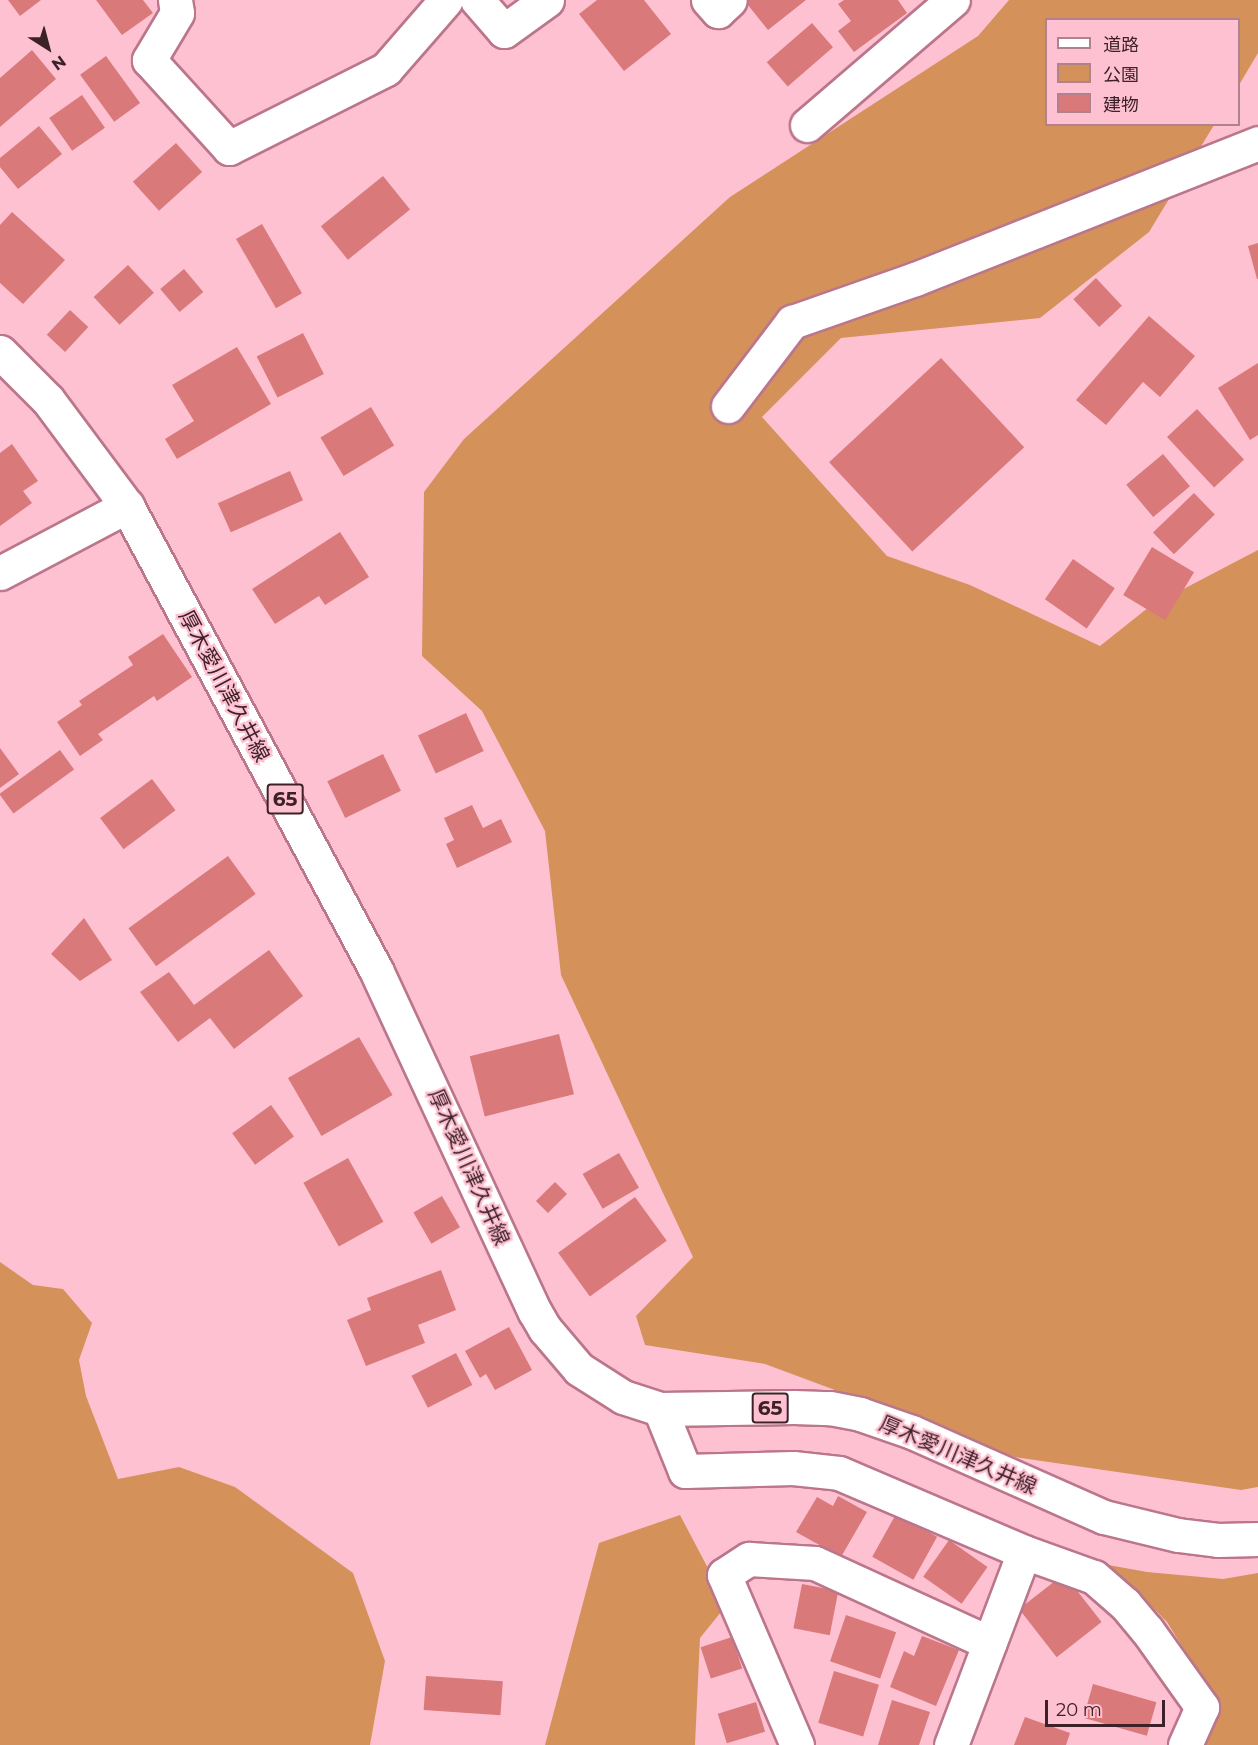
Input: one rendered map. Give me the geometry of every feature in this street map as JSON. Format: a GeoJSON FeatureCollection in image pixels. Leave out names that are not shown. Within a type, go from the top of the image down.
{"type":"FeatureCollection","features":[{"type":"Feature","properties":{"kind":"street"},"geometry":{"type":"LineString","coordinates":[[176,0],[177,13],[149,60],[229,148],[386,69],[446,0]]}},
{"type":"Feature","properties":{"kind":"street"},"geometry":{"type":"LineString","coordinates":[[477,0],[504,31],[547,0]]}},
{"type":"Feature","properties":{"kind":"street"},"geometry":{"type":"LineString","coordinates":[[708,0],[718,10],[730,0]]}},
{"type":"Feature","properties":{"kind":"street"},"geometry":{"type":"LineString","coordinates":[[807,125],[953,0]]}},
{"type":"Feature","properties":{"kind":"street"},"geometry":{"type":"LineString","coordinates":[[728,406],[792,322],[915,279],[1258,143]]}},
{"type":"Feature","properties":{"kind":"street","name":"厚木愛川津久井線"},"geometry":{"type":"LineString","coordinates":[[0,352],[48,400],[127,506],[376,970],[545,1329],[571,1361],[594,1380],[622,1397],[660,1409],[794,1407],[830,1408],[860,1414],[912,1432],[1104,1517],[1178,1535],[1218,1540],[1258,1539]]}},
{"type":"Feature","properties":{"kind":"street"},"geometry":{"type":"LineString","coordinates":[[0,573],[127,506]]}},
{"type":"Feature","properties":{"kind":"street"},"geometry":{"type":"LineString","coordinates":[[660,1409],[685,1471],[793,1468],[839,1473],[1024,1552],[1094,1577],[1125,1604],[1147,1630],[1202,1707],[1185,1745]]}},
{"type":"Feature","properties":{"kind":"street"},"geometry":{"type":"LineString","coordinates":[[951,1745],[1024,1552]]}},
{"type":"Feature","properties":{"kind":"street"},"geometry":{"type":"LineString","coordinates":[[796,1745],[724,1575],[749,1559],[815,1563],[990,1643]]}},
{"type":"Feature","properties":{"kind":"green space"},"geometry":{"type":"Polygon","coordinates":[[[1009,0],[1258,0],[1258,53],[1240,83],[1240,18],[1045,18],[1045,126],[1213,126],[1149,232],[1040,318],[841,338],[762,417],[887,556],[970,585],[1100,646],[1149,607],[1258,550],[1258,1487],[1241,1490],[1015,1457],[765,1364],[645,1345],[636,1316],[693,1257],[561,975],[545,831],[482,711],[422,656],[424,492],[464,439],[730,197],[978,36],[1009,0]]]}},
{"type":"Feature","properties":{"kind":"green space"},"geometry":{"type":"Polygon","coordinates":[[[0,1262],[33,1285],[63,1289],[92,1323],[79,1360],[86,1396],[118,1479],[179,1467],[235,1487],[353,1573],[385,1661],[370,1745],[0,1745],[0,1262]]]}},
{"type":"Feature","properties":{"kind":"green space"},"geometry":{"type":"Polygon","coordinates":[[[680,1515],[721,1593],[721,1612],[700,1638],[695,1745],[545,1745],[599,1543],[680,1515]]]}},
{"type":"Feature","properties":{"kind":"green space"},"geometry":{"type":"Polygon","coordinates":[[[1103,1564],[1147,1572],[1223,1579],[1258,1573],[1258,1745],[1202,1745],[1219,1706],[1167,1622],[1134,1588],[1103,1564]]]}},
{"type":"Feature","properties":{"kind":"building"},"geometry":{"type":"Polygon","coordinates":[[[8,0],[41,0],[20,16],[8,0]]]}},
{"type":"Feature","properties":{"kind":"building"},"geometry":{"type":"Polygon","coordinates":[[[96,0],[143,0],[153,13],[122,35],[96,0]]]}},
{"type":"Feature","properties":{"kind":"building"},"geometry":{"type":"Polygon","coordinates":[[[597,0],[644,0],[671,34],[624,71],[579,14],[597,0]]]}},
{"type":"Feature","properties":{"kind":"building"},"geometry":{"type":"Polygon","coordinates":[[[744,0],[806,0],[768,30],[744,0]]]}},
{"type":"Feature","properties":{"kind":"building"},"geometry":{"type":"Polygon","coordinates":[[[844,0],[898,0],[907,13],[854,52],[838,31],[851,21],[838,4],[844,0]]]}},
{"type":"Feature","properties":{"kind":"building"},"geometry":{"type":"Polygon","coordinates":[[[812,23],[833,47],[788,87],[767,62],[812,23]]]}},
{"type":"Feature","properties":{"kind":"building"},"geometry":{"type":"Polygon","coordinates":[[[32,50],[56,79],[0,127],[0,78],[32,50]]]}},
{"type":"Feature","properties":{"kind":"building"},"geometry":{"type":"Polygon","coordinates":[[[106,56],[140,103],[114,122],[80,75],[106,56]]]}},
{"type":"Feature","properties":{"kind":"building"},"geometry":{"type":"Polygon","coordinates":[[[82,95],[105,128],[72,151],[49,118],[82,95]]]}},
{"type":"Feature","properties":{"kind":"building"},"geometry":{"type":"Polygon","coordinates":[[[39,126],[62,154],[18,189],[0,167],[0,158],[39,126]]]}},
{"type":"Feature","properties":{"kind":"building"},"geometry":{"type":"Polygon","coordinates":[[[176,143],[202,172],[159,211],[133,182],[176,143]]]}},
{"type":"Feature","properties":{"kind":"building"},"geometry":{"type":"Polygon","coordinates":[[[383,176],[410,209],[348,260],[321,226],[383,176]]]}},
{"type":"Feature","properties":{"kind":"building"},"geometry":{"type":"Polygon","coordinates":[[[12,212],[65,260],[23,304],[0,283],[0,225],[12,212]]]}},
{"type":"Feature","properties":{"kind":"building"},"geometry":{"type":"Polygon","coordinates":[[[262,224],[302,293],[276,308],[236,239],[262,224]]]}},
{"type":"Feature","properties":{"kind":"building"},"geometry":{"type":"Polygon","coordinates":[[[1258,243],[1258,279],[1257,279],[1248,246],[1258,243]]]}},
{"type":"Feature","properties":{"kind":"building"},"geometry":{"type":"Polygon","coordinates":[[[128,265],[154,293],[120,325],[94,297],[128,265]]]}},
{"type":"Feature","properties":{"kind":"building"},"geometry":{"type":"Polygon","coordinates":[[[184,269],[203,292],[180,312],[160,289],[184,269]]]}},
{"type":"Feature","properties":{"kind":"building"},"geometry":{"type":"Polygon","coordinates":[[[1096,278],[1122,306],[1099,327],[1073,299],[1096,278]]]}},
{"type":"Feature","properties":{"kind":"building"},"geometry":{"type":"Polygon","coordinates":[[[70,310],[88,327],[65,352],[47,335],[70,310]]]}},
{"type":"Feature","properties":{"kind":"building"},"geometry":{"type":"Polygon","coordinates":[[[1149,316],[1195,356],[1160,397],[1143,382],[1106,425],[1076,400],[1149,316]]]}},
{"type":"Feature","properties":{"kind":"building"},"geometry":{"type":"Polygon","coordinates":[[[303,333],[324,374],[278,398],[257,357],[303,333]]]}},
{"type":"Feature","properties":{"kind":"building"},"geometry":{"type":"Polygon","coordinates":[[[237,347],[271,404],[177,459],[165,439],[194,421],[172,385],[237,347]]]}},
{"type":"Feature","properties":{"kind":"building"},"geometry":{"type":"Polygon","coordinates":[[[941,358],[1024,447],[912,552],[829,462],[941,358]]]}},
{"type":"Feature","properties":{"kind":"building"},"geometry":{"type":"Polygon","coordinates":[[[1258,363],[1258,435],[1250,440],[1218,388],[1258,363]]]}},
{"type":"Feature","properties":{"kind":"building"},"geometry":{"type":"Polygon","coordinates":[[[371,407],[394,446],[344,476],[320,437],[371,407]]]}},
{"type":"Feature","properties":{"kind":"building"},"geometry":{"type":"Polygon","coordinates":[[[1197,409],[1244,459],[1214,487],[1167,437],[1197,409]]]}},
{"type":"Feature","properties":{"kind":"building"},"geometry":{"type":"Polygon","coordinates":[[[12,444],[38,481],[23,491],[32,503],[0,526],[0,453],[12,444]]]}},
{"type":"Feature","properties":{"kind":"building"},"geometry":{"type":"Polygon","coordinates":[[[1163,454],[1190,486],[1153,517],[1126,485],[1163,454]]]}},
{"type":"Feature","properties":{"kind":"building"},"geometry":{"type":"Polygon","coordinates":[[[290,471],[303,500],[231,532],[218,503],[290,471]]]}},
{"type":"Feature","properties":{"kind":"building"},"geometry":{"type":"Polygon","coordinates":[[[1194,493],[1215,515],[1174,554],[1153,533],[1194,493]]]}},
{"type":"Feature","properties":{"kind":"building"},"geometry":{"type":"Polygon","coordinates":[[[340,532],[369,577],[325,605],[319,596],[275,624],[252,589],[340,532]]]}},
{"type":"Feature","properties":{"kind":"building"},"geometry":{"type":"Polygon","coordinates":[[[1152,547],[1194,572],[1165,620],[1123,595],[1152,547]]]}},
{"type":"Feature","properties":{"kind":"building"},"geometry":{"type":"Polygon","coordinates":[[[1073,559],[1115,588],[1087,628],[1045,599],[1073,559]]]}},
{"type":"Feature","properties":{"kind":"building"},"geometry":{"type":"Polygon","coordinates":[[[163,634],[192,677],[157,701],[154,696],[98,734],[103,740],[80,756],[57,722],[82,705],[79,701],[133,665],[128,657],[163,634]]]}},
{"type":"Feature","properties":{"kind":"building"},"geometry":{"type":"Polygon","coordinates":[[[466,713],[484,751],[436,773],[418,735],[466,713]]]}},
{"type":"Feature","properties":{"kind":"building"},"geometry":{"type":"Polygon","coordinates":[[[0,748],[19,774],[0,788],[0,748]]]}},
{"type":"Feature","properties":{"kind":"building"},"geometry":{"type":"Polygon","coordinates":[[[60,750],[74,769],[13,814],[0,794],[60,750]]]}},
{"type":"Feature","properties":{"kind":"building"},"geometry":{"type":"Polygon","coordinates":[[[383,754],[401,791],[345,818],[327,781],[383,754]]]}},
{"type":"Feature","properties":{"kind":"building"},"geometry":{"type":"Polygon","coordinates":[[[152,779],[175,810],[124,849],[100,818],[152,779]]]}},
{"type":"Feature","properties":{"kind":"building"},"geometry":{"type":"Polygon","coordinates":[[[472,805],[483,828],[501,819],[512,842],[457,868],[446,844],[454,840],[444,818],[472,805]]]}},
{"type":"Feature","properties":{"kind":"building"},"geometry":{"type":"Polygon","coordinates":[[[228,856],[256,894],[156,966],[128,928],[228,856]]]}},
{"type":"Feature","properties":{"kind":"building"},"geometry":{"type":"Polygon","coordinates":[[[84,918],[112,960],[80,981],[51,954],[84,918]]]}},
{"type":"Feature","properties":{"kind":"building"},"geometry":{"type":"Polygon","coordinates":[[[269,950],[303,996],[234,1049],[210,1018],[178,1042],[140,992],[169,972],[194,1005],[269,950]]]}},
{"type":"Feature","properties":{"kind":"building"},"geometry":{"type":"Polygon","coordinates":[[[559,1034],[574,1094],[485,1116],[470,1056],[559,1034]]]}},
{"type":"Feature","properties":{"kind":"building"},"geometry":{"type":"Polygon","coordinates":[[[359,1037],[392,1095],[321,1136],[288,1078],[359,1037]]]}},
{"type":"Feature","properties":{"kind":"building"},"geometry":{"type":"Polygon","coordinates":[[[271,1105],[294,1137],[255,1165],[232,1133],[271,1105]]]}},
{"type":"Feature","properties":{"kind":"building"},"geometry":{"type":"Polygon","coordinates":[[[619,1153],[639,1188],[603,1209],[583,1174],[619,1153]]]}},
{"type":"Feature","properties":{"kind":"building"},"geometry":{"type":"Polygon","coordinates":[[[348,1158],[383,1222],[339,1247],[303,1183],[348,1158]]]}},
{"type":"Feature","properties":{"kind":"building"},"geometry":{"type":"Polygon","coordinates":[[[555,1182],[567,1194],[548,1213],[536,1201],[555,1182]]]}},
{"type":"Feature","properties":{"kind":"building"},"geometry":{"type":"Polygon","coordinates":[[[442,1196],[460,1227],[431,1244],[413,1212],[442,1196]]]}},
{"type":"Feature","properties":{"kind":"building"},"geometry":{"type":"Polygon","coordinates":[[[635,1197],[667,1241],[590,1297],[558,1253],[635,1197]]]}},
{"type":"Feature","properties":{"kind":"building"},"geometry":{"type":"Polygon","coordinates":[[[441,1270],[456,1310],[418,1325],[425,1343],[366,1366],[347,1320],[371,1310],[367,1298],[441,1270]]]}},
{"type":"Feature","properties":{"kind":"building"},"geometry":{"type":"Polygon","coordinates":[[[509,1327],[532,1370],[495,1390],[486,1374],[480,1378],[465,1351],[509,1327]]]}},
{"type":"Feature","properties":{"kind":"building"},"geometry":{"type":"Polygon","coordinates":[[[456,1353],[472,1385],[428,1408],[411,1376],[456,1353]]]}},
{"type":"Feature","properties":{"kind":"building"},"geometry":{"type":"Polygon","coordinates":[[[838,1496],[867,1512],[841,1557],[796,1532],[817,1497],[833,1506],[838,1496]]]}},
{"type":"Feature","properties":{"kind":"building"},"geometry":{"type":"Polygon","coordinates":[[[896,1514],[937,1537],[913,1580],[872,1557],[896,1514]]]}},
{"type":"Feature","properties":{"kind":"building"},"geometry":{"type":"Polygon","coordinates":[[[949,1540],[988,1567],[962,1604],[923,1577],[949,1540]]]}},
{"type":"Feature","properties":{"kind":"building"},"geometry":{"type":"Polygon","coordinates":[[[1064,1574],[1102,1622],[1057,1657],[1019,1609],[1064,1574]]]}},
{"type":"Feature","properties":{"kind":"building"},"geometry":{"type":"Polygon","coordinates":[[[802,1584],[838,1591],[830,1635],[793,1628],[802,1584]]]}},
{"type":"Feature","properties":{"kind":"building"},"geometry":{"type":"Polygon","coordinates":[[[846,1615],[896,1632],[880,1679],[830,1661],[846,1615]]]}},
{"type":"Feature","properties":{"kind":"building"},"geometry":{"type":"Polygon","coordinates":[[[922,1636],[959,1650],[936,1706],[890,1687],[904,1651],[914,1656],[922,1636]]]}},
{"type":"Feature","properties":{"kind":"building"},"geometry":{"type":"Polygon","coordinates":[[[732,1637],[742,1668],[711,1679],[701,1647],[732,1637]]]}},
{"type":"Feature","properties":{"kind":"building"},"geometry":{"type":"Polygon","coordinates":[[[834,1671],[879,1685],[863,1736],[818,1723],[834,1671]]]}},
{"type":"Feature","properties":{"kind":"building"},"geometry":{"type":"Polygon","coordinates":[[[426,1676],[503,1681],[500,1715],[424,1710],[426,1676]]]}},
{"type":"Feature","properties":{"kind":"building"},"geometry":{"type":"Polygon","coordinates":[[[1093,1684],[1156,1702],[1147,1736],[1083,1718],[1093,1684]]]}},
{"type":"Feature","properties":{"kind":"building"},"geometry":{"type":"Polygon","coordinates":[[[892,1700],[930,1712],[919,1745],[878,1745],[892,1700]]]}},
{"type":"Feature","properties":{"kind":"building"},"geometry":{"type":"Polygon","coordinates":[[[756,1702],[765,1732],[727,1743],[718,1714],[756,1702]]]}},
{"type":"Feature","properties":{"kind":"building"},"geometry":{"type":"Polygon","coordinates":[[[1025,1717],[1070,1733],[1066,1745],[1014,1745],[1025,1717]]]}}]}
